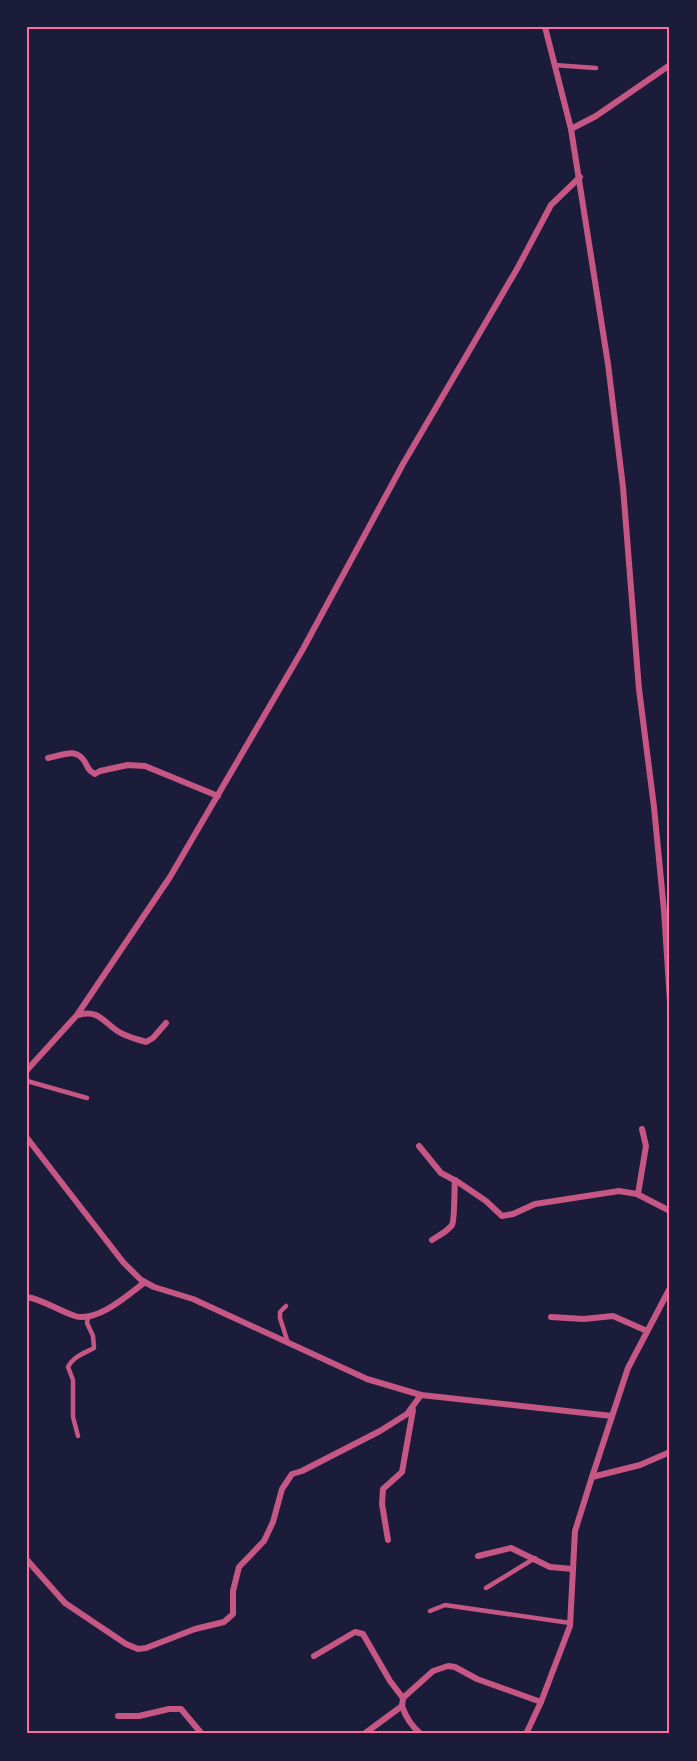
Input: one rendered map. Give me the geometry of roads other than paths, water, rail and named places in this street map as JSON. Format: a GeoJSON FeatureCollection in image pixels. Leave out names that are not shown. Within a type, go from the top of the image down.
{"type":"FeatureCollection","features":[{"type":"Feature","properties":{"kind":"street"},"geometry":{"type":"LineString","coordinates":[[545,27],[571,129],[580,177],[608,364],[623,487],[639,689],[656,819],[670,1002]]}},
{"type":"Feature","properties":{"kind":"street"},"geometry":{"type":"LineString","coordinates":[[571,129],[596,116],[670,65]]}},
{"type":"Feature","properties":{"kind":"street"},"geometry":{"type":"LineString","coordinates":[[27,1070],[77,1015],[170,877],[308,639],[403,464],[517,269],[551,205],[580,177]]}},
{"type":"Feature","properties":{"kind":"street"},"geometry":{"type":"LineString","coordinates":[[48,758],[80,754],[90,771],[95,774],[128,765],[145,766],[218,796]]}},
{"type":"Feature","properties":{"kind":"street"},"geometry":{"type":"LineString","coordinates":[[77,1015],[88,1012],[99,1016],[120,1033],[146,1042],[153,1038],[166,1023]]}},
{"type":"Feature","properties":{"kind":"street"},"geometry":{"type":"LineString","coordinates":[[638,1194],[646,1146],[642,1129]]}},
{"type":"Feature","properties":{"kind":"street"},"geometry":{"type":"LineString","coordinates":[[27,1138],[123,1262],[145,1282],[193,1299],[367,1378],[421,1395],[612,1416]]}},
{"type":"Feature","properties":{"kind":"street"},"geometry":{"type":"LineString","coordinates":[[419,1146],[441,1173],[486,1201],[502,1216],[513,1214],[535,1204],[619,1191],[638,1194],[670,1211]]}},
{"type":"Feature","properties":{"kind":"street"},"geometry":{"type":"LineString","coordinates":[[432,1240],[451,1227],[454,1217],[455,1180]]}},
{"type":"Feature","properties":{"kind":"street"},"geometry":{"type":"LineString","coordinates":[[27,1297],[77,1317],[88,1318],[109,1309],[145,1282]]}},
{"type":"Feature","properties":{"kind":"street"},"geometry":{"type":"LineString","coordinates":[[526,1734],[541,1702],[570,1623],[575,1531],[592,1477],[628,1368],[670,1288]]}},
{"type":"Feature","properties":{"kind":"street"},"geometry":{"type":"LineString","coordinates":[[551,1317],[585,1319],[613,1316],[647,1331]]}},
{"type":"Feature","properties":{"kind":"street"},"geometry":{"type":"LineString","coordinates":[[27,1560],[66,1603],[126,1644],[138,1649],[195,1629],[224,1622],[233,1614],[233,1591],[238,1567],[264,1541],[273,1522],[282,1489],[292,1474],[380,1431],[407,1414],[421,1395]]}},
{"type":"Feature","properties":{"kind":"street"},"geometry":{"type":"LineString","coordinates":[[388,1540],[382,1504],[383,1489],[402,1472],[413,1406]]}},
{"type":"Feature","properties":{"kind":"street"},"geometry":{"type":"LineString","coordinates":[[592,1477],[640,1465],[670,1452]]}},
{"type":"Feature","properties":{"kind":"street"},"geometry":{"type":"LineString","coordinates":[[478,1556],[507,1547],[535,1558],[550,1567],[573,1569]]}},
{"type":"Feature","properties":{"kind":"street"},"geometry":{"type":"LineString","coordinates":[[314,1656],[355,1632],[363,1634],[390,1681],[404,1698]]}},
{"type":"Feature","properties":{"kind":"street"},"geometry":{"type":"LineString","coordinates":[[421,1734],[412,1727],[405,1714],[402,1706],[404,1698],[433,1671],[448,1666],[541,1702]]}},
{"type":"Feature","properties":{"kind":"street"},"geometry":{"type":"LineString","coordinates":[[363,1734],[402,1706]]}},
{"type":"Feature","properties":{"kind":"street"},"geometry":{"type":"LineString","coordinates":[[118,1716],[140,1716],[169,1709],[181,1709],[202,1734]]}},
{"type":"Feature","properties":{"kind":"lane"},"geometry":{"type":"LineString","coordinates":[[554,66],[596,68]]}},
{"type":"Feature","properties":{"kind":"lane"},"geometry":{"type":"LineString","coordinates":[[27,1081],[87,1098]]}},
{"type":"Feature","properties":{"kind":"lane"},"geometry":{"type":"LineString","coordinates":[[286,1306],[280,1312],[280,1318],[288,1342]]}},
{"type":"Feature","properties":{"kind":"lane"},"geometry":{"type":"LineString","coordinates":[[78,1436],[73,1417],[73,1380],[68,1367],[79,1356],[94,1348],[93,1336],[87,1323],[88,1318]]}},
{"type":"Feature","properties":{"kind":"lane"},"geometry":{"type":"LineString","coordinates":[[486,1588],[535,1558]]}},
{"type":"Feature","properties":{"kind":"lane"},"geometry":{"type":"LineString","coordinates":[[430,1611],[445,1605],[570,1623]]}}]}
